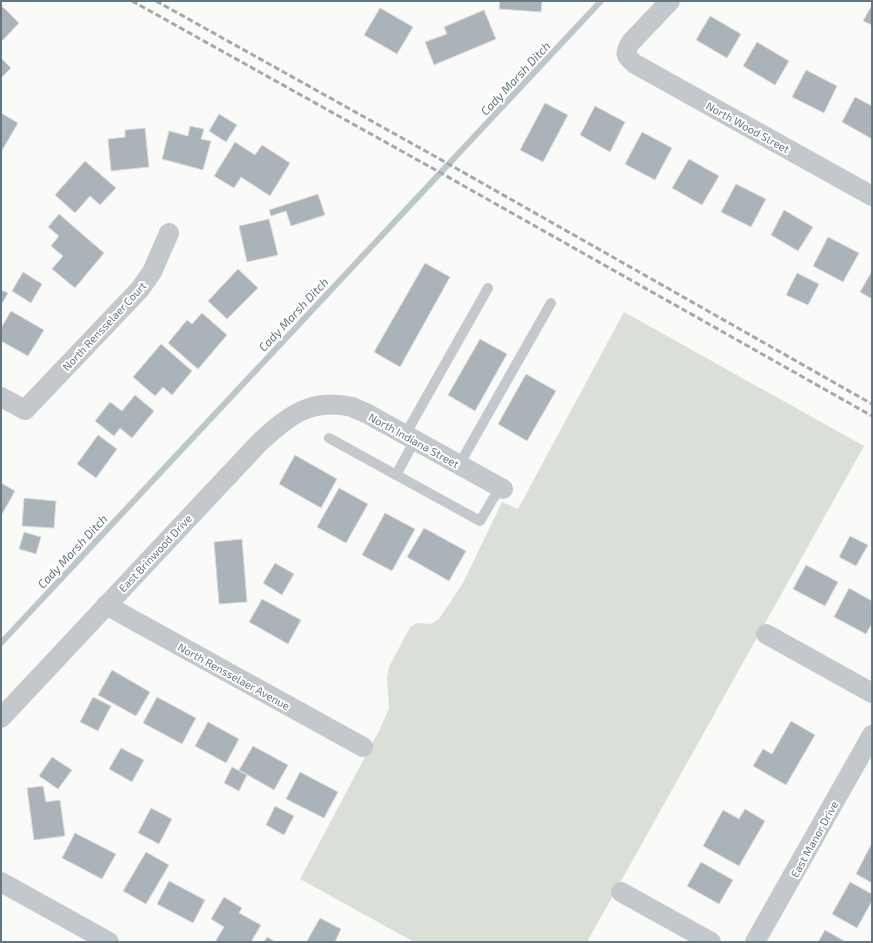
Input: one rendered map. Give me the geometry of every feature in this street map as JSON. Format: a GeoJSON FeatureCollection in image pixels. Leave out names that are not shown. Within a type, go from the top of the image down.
{"type":"FeatureCollection","features":[{"type":"Feature","properties":{"kind":"street","name":"North Wood Street"},"geometry":{"type":"LineString","coordinates":[[670,1],[626,49],[626,54],[629,59],[635,64],[872,196]]}},
{"type":"Feature","properties":{"kind":"street","name":"North Rensselaer Court"},"geometry":{"type":"LineString","coordinates":[[1,397],[25,410],[140,289],[152,272],[169,233]]}},
{"type":"Feature","properties":{"kind":"street","name":"North Indiana Street"},"geometry":{"type":"LineString","coordinates":[[321,405],[352,407],[366,413],[502,488]]}},
{"type":"Feature","properties":{"kind":"street","name":"East Brinwood Drive"},"geometry":{"type":"LineString","coordinates":[[1,718],[258,444],[276,427],[291,416],[306,408],[321,405]]}},
{"type":"Feature","properties":{"kind":"street","name":"North Rensselaer Avenue"},"geometry":{"type":"LineString","coordinates":[[106,605],[363,747]]}},
{"type":"Feature","properties":{"kind":"street"},"geometry":{"type":"LineString","coordinates":[[766,634],[872,693]]}},
{"type":"Feature","properties":{"kind":"street","name":"East Manor Drive"},"geometry":{"type":"LineString","coordinates":[[755,942],[872,735]]}},
{"type":"Feature","properties":{"kind":"street"},"geometry":{"type":"LineString","coordinates":[[1,882],[109,942]]}},
{"type":"Feature","properties":{"kind":"street"},"geometry":{"type":"LineString","coordinates":[[621,892],[711,942]]}},
{"type":"Feature","properties":{"kind":"lane"},"geometry":{"type":"LineString","coordinates":[[396,475],[410,438],[488,288]]}},
{"type":"Feature","properties":{"kind":"lane"},"geometry":{"type":"LineString","coordinates":[[459,465],[551,303]]}},
{"type":"Feature","properties":{"kind":"lane"},"geometry":{"type":"LineString","coordinates":[[329,438],[480,521],[502,488]]}},
{"type":"Feature","properties":{"kind":"shaded area"},"geometry":{"type":"Polygon","coordinates":[[[624,312],[864,446],[587,942],[414,942],[300,879],[381,727],[389,708],[387,678],[389,667],[410,627],[417,623],[431,624],[439,619],[463,583],[502,502],[518,509],[624,312]]]}},
{"type":"Feature","properties":{"kind":"building"},"geometry":{"type":"Polygon","coordinates":[[[500,1],[542,1],[541,12],[499,9],[500,1]]]}},
{"type":"Feature","properties":{"kind":"building"},"geometry":{"type":"Polygon","coordinates":[[[872,5],[872,25],[863,21],[872,5]]]}},
{"type":"Feature","properties":{"kind":"building"},"geometry":{"type":"Polygon","coordinates":[[[3,7],[19,23],[1,42],[1,9],[3,7]]]}},
{"type":"Feature","properties":{"kind":"building"},"geometry":{"type":"Polygon","coordinates":[[[380,8],[413,27],[397,54],[364,35],[380,8]]]}},
{"type":"Feature","properties":{"kind":"building"},"geometry":{"type":"Polygon","coordinates":[[[484,10],[496,39],[434,65],[425,42],[447,34],[444,27],[484,10]]]}},
{"type":"Feature","properties":{"kind":"building"},"geometry":{"type":"Polygon","coordinates":[[[710,16],[741,34],[727,58],[696,40],[710,16]]]}},
{"type":"Feature","properties":{"kind":"building"},"geometry":{"type":"Polygon","coordinates":[[[757,42],[789,61],[775,85],[743,66],[757,42]]]}},
{"type":"Feature","properties":{"kind":"building"},"geometry":{"type":"Polygon","coordinates":[[[1,58],[11,68],[1,78],[1,58]]]}},
{"type":"Feature","properties":{"kind":"building"},"geometry":{"type":"Polygon","coordinates":[[[806,70],[837,86],[824,113],[792,97],[806,70]]]}},
{"type":"Feature","properties":{"kind":"building"},"geometry":{"type":"Polygon","coordinates":[[[855,97],[872,106],[872,139],[842,122],[855,97]]]}},
{"type":"Feature","properties":{"kind":"building"},"geometry":{"type":"Polygon","coordinates":[[[545,103],[568,115],[543,162],[520,150],[545,103]]]}},
{"type":"Feature","properties":{"kind":"building"},"geometry":{"type":"Polygon","coordinates":[[[595,106],[625,122],[610,152],[580,135],[595,106]]]}},
{"type":"Feature","properties":{"kind":"building"},"geometry":{"type":"Polygon","coordinates":[[[1,113],[18,123],[1,152],[1,113]]]}},
{"type":"Feature","properties":{"kind":"building"},"geometry":{"type":"Polygon","coordinates":[[[219,114],[237,125],[226,142],[209,131],[219,114]]]}},
{"type":"Feature","properties":{"kind":"building"},"geometry":{"type":"Polygon","coordinates":[[[190,126],[204,129],[201,139],[211,141],[203,170],[162,159],[169,131],[188,136],[190,126]]]}},
{"type":"Feature","properties":{"kind":"building"},"geometry":{"type":"Polygon","coordinates":[[[145,128],[149,167],[111,171],[108,139],[125,137],[125,130],[145,128]]]}},
{"type":"Feature","properties":{"kind":"building"},"geometry":{"type":"Polygon","coordinates":[[[642,132],[672,148],[655,180],[625,164],[642,132]]]}},
{"type":"Feature","properties":{"kind":"building"},"geometry":{"type":"Polygon","coordinates":[[[235,142],[255,155],[262,145],[290,163],[270,196],[241,177],[234,188],[214,176],[235,142]]]}},
{"type":"Feature","properties":{"kind":"building"},"geometry":{"type":"Polygon","coordinates":[[[689,159],[719,176],[702,205],[672,188],[689,159]]]}},
{"type":"Feature","properties":{"kind":"building"},"geometry":{"type":"Polygon","coordinates":[[[85,161],[116,188],[100,205],[90,196],[75,213],[55,195],[85,161]]]}},
{"type":"Feature","properties":{"kind":"building"},"geometry":{"type":"Polygon","coordinates":[[[736,184],[766,199],[751,227],[721,212],[736,184]]]}},
{"type":"Feature","properties":{"kind":"building"},"geometry":{"type":"Polygon","coordinates":[[[318,194],[325,215],[291,226],[286,211],[271,216],[269,210],[318,194]]]}},
{"type":"Feature","properties":{"kind":"building"},"geometry":{"type":"Polygon","coordinates":[[[784,210],[813,227],[798,251],[771,235],[784,210]]]}},
{"type":"Feature","properties":{"kind":"building"},"geometry":{"type":"Polygon","coordinates":[[[59,214],[104,253],[75,288],[52,269],[63,256],[51,246],[59,236],[48,227],[59,214]]]}},
{"type":"Feature","properties":{"kind":"building"},"geometry":{"type":"Polygon","coordinates":[[[269,219],[278,255],[247,262],[239,226],[269,219]]]}},
{"type":"Feature","properties":{"kind":"building"},"geometry":{"type":"Polygon","coordinates":[[[828,237],[859,253],[843,282],[813,266],[828,237]]]}},
{"type":"Feature","properties":{"kind":"building"},"geometry":{"type":"Polygon","coordinates":[[[425,263],[450,277],[400,367],[374,352],[425,263]]]}},
{"type":"Feature","properties":{"kind":"building"},"geometry":{"type":"Polygon","coordinates":[[[238,269],[258,288],[227,319],[208,301],[238,269]]]}},
{"type":"Feature","properties":{"kind":"building"},"geometry":{"type":"Polygon","coordinates":[[[872,271],[872,299],[860,292],[872,271]]]}},
{"type":"Feature","properties":{"kind":"building"},"geometry":{"type":"Polygon","coordinates":[[[23,272],[42,284],[31,303],[12,291],[23,272]]]}},
{"type":"Feature","properties":{"kind":"building"},"geometry":{"type":"Polygon","coordinates":[[[797,273],[819,284],[808,305],[786,295],[797,273]]]}},
{"type":"Feature","properties":{"kind":"building"},"geometry":{"type":"Polygon","coordinates":[[[1,290],[8,293],[1,305],[1,290]]]}},
{"type":"Feature","properties":{"kind":"building"},"geometry":{"type":"Polygon","coordinates":[[[11,311],[44,330],[28,356],[1,341],[1,328],[11,311]]]}},
{"type":"Feature","properties":{"kind":"building"},"geometry":{"type":"Polygon","coordinates":[[[202,313],[227,335],[198,369],[168,343],[187,320],[192,324],[202,313]]]}},
{"type":"Feature","properties":{"kind":"building"},"geometry":{"type":"Polygon","coordinates":[[[480,339],[507,354],[475,411],[448,395],[480,339]]]}},
{"type":"Feature","properties":{"kind":"building"},"geometry":{"type":"Polygon","coordinates":[[[161,344],[192,371],[172,395],[163,387],[155,396],[133,377],[161,344]]]}},
{"type":"Feature","properties":{"kind":"building"},"geometry":{"type":"Polygon","coordinates":[[[526,374],[556,391],[527,441],[498,424],[526,374]]]}},
{"type":"Feature","properties":{"kind":"building"},"geometry":{"type":"Polygon","coordinates":[[[135,395],[154,411],[132,438],[120,428],[114,436],[95,421],[110,402],[122,411],[135,395]]]}},
{"type":"Feature","properties":{"kind":"building"},"geometry":{"type":"Polygon","coordinates":[[[98,435],[117,449],[96,478],[77,464],[98,435]]]}},
{"type":"Feature","properties":{"kind":"building"},"geometry":{"type":"Polygon","coordinates":[[[295,455],[337,479],[321,508],[279,484],[295,455]]]}},
{"type":"Feature","properties":{"kind":"building"},"geometry":{"type":"Polygon","coordinates":[[[1,483],[15,491],[1,516],[1,483]]]}},
{"type":"Feature","properties":{"kind":"building"},"geometry":{"type":"Polygon","coordinates":[[[339,488],[368,504],[346,543],[317,527],[339,488]]]}},
{"type":"Feature","properties":{"kind":"building"},"geometry":{"type":"Polygon","coordinates":[[[24,498],[56,501],[54,528],[22,526],[24,498]]]}},
{"type":"Feature","properties":{"kind":"building"},"geometry":{"type":"Polygon","coordinates":[[[385,513],[415,529],[392,571],[362,555],[385,513]]]}},
{"type":"Feature","properties":{"kind":"building"},"geometry":{"type":"Polygon","coordinates":[[[424,528],[466,551],[449,581],[407,557],[424,528]]]}},
{"type":"Feature","properties":{"kind":"building"},"geometry":{"type":"Polygon","coordinates":[[[24,532],[41,537],[36,554],[19,549],[24,532]]]}},
{"type":"Feature","properties":{"kind":"building"},"geometry":{"type":"Polygon","coordinates":[[[850,536],[868,545],[856,566],[839,557],[850,536]]]}},
{"type":"Feature","properties":{"kind":"building"},"geometry":{"type":"Polygon","coordinates":[[[242,539],[247,602],[219,604],[214,542],[242,539]]]}},
{"type":"Feature","properties":{"kind":"building"},"geometry":{"type":"Polygon","coordinates":[[[275,563],[294,574],[282,595],[263,583],[275,563]]]}},
{"type":"Feature","properties":{"kind":"building"},"geometry":{"type":"Polygon","coordinates":[[[806,565],[838,582],[825,606],[793,589],[806,565]]]}},
{"type":"Feature","properties":{"kind":"building"},"geometry":{"type":"Polygon","coordinates":[[[849,588],[872,601],[872,623],[866,634],[834,617],[849,588]]]}},
{"type":"Feature","properties":{"kind":"building"},"geometry":{"type":"Polygon","coordinates":[[[262,599],[301,620],[288,644],[249,622],[262,599]]]}},
{"type":"Feature","properties":{"kind":"building"},"geometry":{"type":"Polygon","coordinates":[[[112,670],[150,692],[136,716],[98,695],[112,670]]]}},
{"type":"Feature","properties":{"kind":"building"},"geometry":{"type":"Polygon","coordinates":[[[93,697],[111,706],[98,731],[80,722],[93,697]]]}},
{"type":"Feature","properties":{"kind":"building"},"geometry":{"type":"Polygon","coordinates":[[[157,697],[196,718],[182,744],[143,723],[157,697]]]}},
{"type":"Feature","properties":{"kind":"building"},"geometry":{"type":"Polygon","coordinates":[[[791,721],[815,735],[786,785],[753,766],[763,749],[772,754],[791,721]]]}},
{"type":"Feature","properties":{"kind":"building"},"geometry":{"type":"Polygon","coordinates":[[[208,722],[239,739],[226,763],[195,746],[208,722]]]}},
{"type":"Feature","properties":{"kind":"building"},"geometry":{"type":"Polygon","coordinates":[[[253,746],[288,765],[274,790],[239,770],[253,746]]]}},
{"type":"Feature","properties":{"kind":"building"},"geometry":{"type":"Polygon","coordinates":[[[121,748],[144,760],[132,782],[109,769],[121,748]]]}},
{"type":"Feature","properties":{"kind":"building"},"geometry":{"type":"Polygon","coordinates":[[[52,757],[72,770],[58,789],[39,776],[52,757]]]}},
{"type":"Feature","properties":{"kind":"building"},"geometry":{"type":"Polygon","coordinates":[[[232,767],[247,775],[239,791],[224,783],[232,767]]]}},
{"type":"Feature","properties":{"kind":"building"},"geometry":{"type":"Polygon","coordinates":[[[300,772],[338,792],[324,818],[286,799],[300,772]]]}},
{"type":"Feature","properties":{"kind":"building"},"geometry":{"type":"Polygon","coordinates":[[[43,786],[46,802],[60,800],[65,836],[34,840],[27,788],[43,786]]]}},
{"type":"Feature","properties":{"kind":"building"},"geometry":{"type":"Polygon","coordinates":[[[275,806],[294,816],[284,835],[266,825],[275,806]]]}},
{"type":"Feature","properties":{"kind":"building"},"geometry":{"type":"Polygon","coordinates":[[[151,808],[172,819],[159,844],[138,833],[151,808]]]}},
{"type":"Feature","properties":{"kind":"building"},"geometry":{"type":"Polygon","coordinates":[[[745,809],[765,821],[739,866],[703,846],[723,810],[739,819],[745,809]]]}},
{"type":"Feature","properties":{"kind":"building"},"geometry":{"type":"Polygon","coordinates":[[[75,833],[116,854],[102,879],[62,858],[75,833]]]}},
{"type":"Feature","properties":{"kind":"building"},"geometry":{"type":"Polygon","coordinates":[[[872,843],[872,883],[856,874],[872,843]]]}},
{"type":"Feature","properties":{"kind":"building"},"geometry":{"type":"Polygon","coordinates":[[[146,852],[169,865],[146,904],[123,891],[146,852]]]}},
{"type":"Feature","properties":{"kind":"building"},"geometry":{"type":"Polygon","coordinates":[[[701,862],[733,880],[719,904],[687,886],[701,862]]]}},
{"type":"Feature","properties":{"kind":"building"},"geometry":{"type":"Polygon","coordinates":[[[169,881],[205,900],[193,923],[157,904],[169,881]]]}},
{"type":"Feature","properties":{"kind":"building"},"geometry":{"type":"Polygon","coordinates":[[[850,882],[872,894],[872,901],[857,928],[832,914],[850,882]]]}},
{"type":"Feature","properties":{"kind":"building"},"geometry":{"type":"Polygon","coordinates":[[[224,897],[242,908],[239,913],[261,925],[251,942],[215,942],[224,927],[211,919],[224,897]]]}},
{"type":"Feature","properties":{"kind":"building"},"geometry":{"type":"Polygon","coordinates":[[[320,918],[341,929],[335,942],[307,941],[320,918]]]}},
{"type":"Feature","properties":{"kind":"building"},"geometry":{"type":"Polygon","coordinates":[[[825,930],[846,942],[818,942],[825,930]]]}},
{"type":"Feature","properties":{"kind":"building"},"geometry":{"type":"Polygon","coordinates":[[[267,937],[276,942],[264,942],[267,937]]]}},
{"type":"Feature","properties":{"kind":"waterway","name":"Cady Marsh Ditch"},"geometry":{"type":"LineString","coordinates":[[1,643],[601,1]]}},
{"type":"Feature","properties":{"kind":"railway"},"geometry":{"type":"LineString","coordinates":[[132,1],[872,416]]}},
{"type":"Feature","properties":{"kind":"railway"},"geometry":{"type":"LineString","coordinates":[[156,1],[438,158],[872,404]]}}]}
